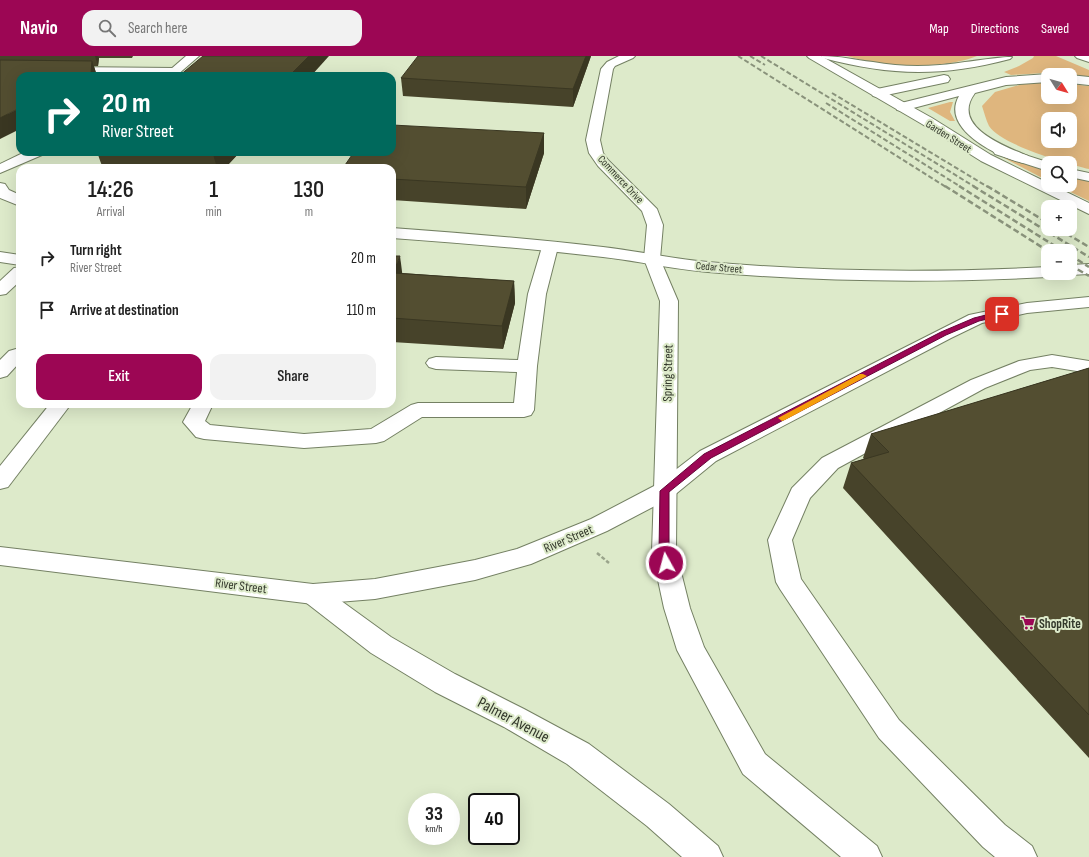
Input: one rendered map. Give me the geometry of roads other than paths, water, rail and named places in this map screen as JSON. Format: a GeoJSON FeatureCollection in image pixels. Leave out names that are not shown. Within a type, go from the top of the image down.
{"type":"FeatureCollection","features":[{"type":"Feature","properties":{"kind":"main road"},"geometry":{"type":"LineString","coordinates":[[174,72],[193,56]]}},
{"type":"Feature","properties":{"kind":"main road","name":"Garden Street"},"geometry":{"type":"LineString","coordinates":[[813,56],[927,121],[986,158],[1089,209]]}},
{"type":"Feature","properties":{"kind":"main road"},"geometry":{"type":"LineString","coordinates":[[826,56],[874,67],[923,70],[966,67],[1006,57]]}},
{"type":"Feature","properties":{"kind":"main road"},"geometry":{"type":"LineString","coordinates":[[1081,56],[1089,59]]}},
{"type":"Feature","properties":{"kind":"main road","name":"Commerce Drive"},"geometry":{"type":"LineString","coordinates":[[625,57],[611,64],[607,69],[593,140],[596,153],[603,163],[649,209],[655,225],[652,259]]}},
{"type":"Feature","properties":{"kind":"main road"},"geometry":{"type":"LineString","coordinates":[[877,93],[978,72],[994,65],[1006,57]]}},
{"type":"Feature","properties":{"kind":"main road"},"geometry":{"type":"LineString","coordinates":[[57,71],[95,72]]}},
{"type":"Feature","properties":{"kind":"main road"},"geometry":{"type":"LineString","coordinates":[[902,107],[1006,80],[1041,78]]}},
{"type":"Feature","properties":{"kind":"main road"},"geometry":{"type":"LineString","coordinates":[[1077,80],[1089,81]]}},
{"type":"Feature","properties":{"kind":"main road"},"geometry":{"type":"LineString","coordinates":[[971,88],[961,107],[966,123],[988,142],[1022,159]]}},
{"type":"Feature","properties":{"kind":"main road"},"geometry":{"type":"LineString","coordinates":[[927,121],[1022,159],[1041,165]]}},
{"type":"Feature","properties":{"kind":"main road"},"geometry":{"type":"LineString","coordinates":[[0,179],[5,167],[28,156]]}},
{"type":"Feature","properties":{"kind":"main road"},"geometry":{"type":"LineString","coordinates":[[1077,174],[1089,177]]}},
{"type":"Feature","properties":{"kind":"main road"},"geometry":{"type":"LineString","coordinates":[[0,188],[2,193],[16,199]]}},
{"type":"Feature","properties":{"kind":"main road"},"geometry":{"type":"LineString","coordinates":[[0,208],[16,209]]}},
{"type":"Feature","properties":{"kind":"main road","name":"Cedar Street"},"geometry":{"type":"LineString","coordinates":[[396,233],[550,247],[705,266],[856,276],[948,276],[1041,272]]}},
{"type":"Feature","properties":{"kind":"main road"},"geometry":{"type":"LineString","coordinates":[[201,408],[194,422],[204,432],[304,441],[376,436],[418,410],[524,410],[527,366],[537,294],[550,247]]}},
{"type":"Feature","properties":{"kind":"main road"},"geometry":{"type":"LineString","coordinates":[[0,258],[16,260]]}},
{"type":"Feature","properties":{"kind":"main road","name":"Spring Street"},"geometry":{"type":"LineString","coordinates":[[652,259],[669,301],[664,491]]}},
{"type":"Feature","properties":{"kind":"main road"},"geometry":{"type":"LineString","coordinates":[[1077,270],[1089,269]]}},
{"type":"Feature","properties":{"kind":"main road"},"geometry":{"type":"LineString","coordinates":[[0,290],[16,276]]}},
{"type":"Feature","properties":{"kind":"main road","name":"River Street"},"geometry":{"type":"LineString","coordinates":[[0,556],[313,594],[375,589],[475,570],[522,557],[580,534],[664,491],[708,456],[944,334],[976,319],[1027,308],[1089,302]]}},
{"type":"Feature","properties":{"kind":"main road"},"geometry":{"type":"LineString","coordinates":[[0,372],[16,357]]}},
{"type":"Feature","properties":{"kind":"main road"},"geometry":{"type":"LineString","coordinates":[[1021,857],[994,836],[890,729],[789,582],[780,540],[800,494],[830,463],[978,384],[1026,365],[1052,361],[1089,367]]}},
{"type":"Feature","properties":{"kind":"main road"},"geometry":{"type":"LineString","coordinates":[[436,363],[527,366]]}},
{"type":"Feature","properties":{"kind":"main road"},"geometry":{"type":"LineString","coordinates":[[0,481],[58,408]]}},
{"type":"Feature","properties":{"kind":"main road"},"geometry":{"type":"LineString","coordinates":[[664,491],[664,552],[677,608],[691,650],[754,764],[866,857]]}},
{"type":"Feature","properties":{"kind":"main road","name":"Palmer Avenue"},"geometry":{"type":"LineString","coordinates":[[313,594],[381,645],[578,754],[658,815],[707,857]]}},
{"type":"Feature","properties":{"kind":"railway"},"geometry":{"type":"LineString","coordinates":[[738,56],[946,187]]}},
{"type":"Feature","properties":{"kind":"railway"},"geometry":{"type":"LineString","coordinates":[[750,56],[765,65]]}},
{"type":"Feature","properties":{"kind":"railway"},"geometry":{"type":"LineString","coordinates":[[761,56],[975,187]]}},
{"type":"Feature","properties":{"kind":"railway"},"geometry":{"type":"LineString","coordinates":[[832,93],[988,187]]}},
{"type":"Feature","properties":{"kind":"railway"},"geometry":{"type":"LineString","coordinates":[[826,103],[961,187]]}},
{"type":"Feature","properties":{"kind":"railway"},"geometry":{"type":"LineString","coordinates":[[945,186],[1041,247]]}},
{"type":"Feature","properties":{"kind":"railway"},"geometry":{"type":"LineString","coordinates":[[959,186],[1052,244]]}},
{"type":"Feature","properties":{"kind":"railway"},"geometry":{"type":"LineString","coordinates":[[973,186],[1089,257]]}},
{"type":"Feature","properties":{"kind":"railway"},"geometry":{"type":"LineString","coordinates":[[987,186],[1041,219]]}},
{"type":"Feature","properties":{"kind":"railway"},"geometry":{"type":"LineString","coordinates":[[1071,236],[1089,247]]}},
{"type":"Feature","properties":{"kind":"railway"},"geometry":{"type":"LineString","coordinates":[[1077,259],[1089,267]]}},
{"type":"Feature","properties":{"kind":"railway"},"geometry":{"type":"LineString","coordinates":[[1077,269],[1089,276]]}},
{"type":"Feature","properties":{"kind":"place","name":"ShopRite"},"geometry":{"type":"Point","coordinates":[1028,623]}}]}
